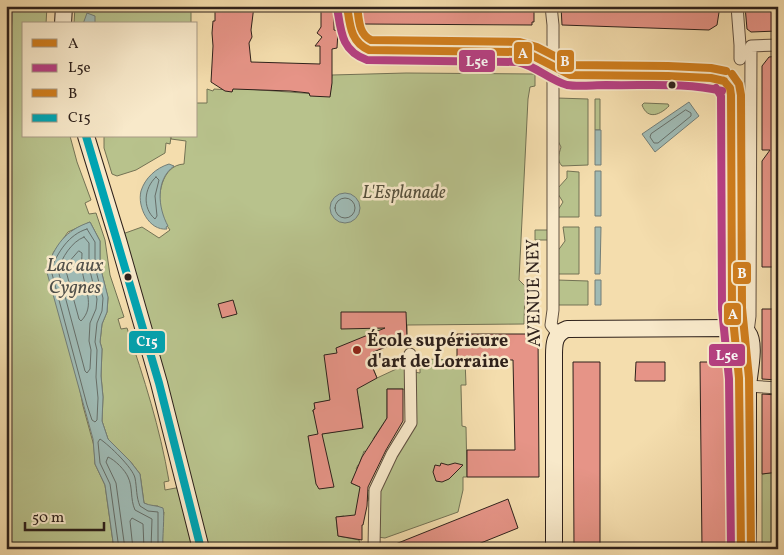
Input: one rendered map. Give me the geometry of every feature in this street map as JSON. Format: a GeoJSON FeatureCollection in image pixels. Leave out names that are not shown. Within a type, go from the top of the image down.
{"type":"FeatureCollection","features":[{"type":"Feature","properties":{"kind":"street"},"geometry":{"type":"LineString","coordinates":[[63,22],[64,6]]}},
{"type":"Feature","properties":{"kind":"street","name":"AVENUE NEY"},"geometry":{"type":"LineString","coordinates":[[551,6],[553,25],[553,310],[551,325],[558,334],[555,338],[554,359],[552,548]]}},
{"type":"Feature","properties":{"kind":"street"},"geometry":{"type":"LineString","coordinates":[[737,6],[746,45],[750,316],[748,332],[751,347],[748,386],[748,549]]}},
{"type":"Feature","properties":{"kind":"street"},"geometry":{"type":"LineString","coordinates":[[746,45],[778,45]]}},
{"type":"Feature","properties":{"kind":"street"},"geometry":{"type":"LineString","coordinates":[[740,59],[746,45]]}},
{"type":"Feature","properties":{"kind":"street"},"geometry":{"type":"LineString","coordinates":[[87,138],[160,383],[201,549]]}},
{"type":"Feature","properties":{"kind":"street"},"geometry":{"type":"LineString","coordinates":[[558,334],[567,329],[603,328],[733,328],[748,332]]}},
{"type":"Feature","properties":{"kind":"street"},"geometry":{"type":"LineString","coordinates":[[374,549],[376,490],[392,454],[411,423],[410,354]]}},
{"type":"Feature","properties":{"kind":"street"},"geometry":{"type":"LineString","coordinates":[[748,386],[778,388]]}},
{"type":"Feature","properties":{"kind":"green space"},"geometry":{"type":"Polygon","coordinates":[[[13,6],[47,6],[46,22],[22,22],[22,138],[71,138],[91,200],[85,203],[89,214],[96,213],[105,240],[110,275],[124,317],[118,319],[121,329],[127,328],[156,422],[169,481],[164,482],[165,490],[181,487],[196,549],[163,549],[162,530],[164,512],[158,506],[150,506],[144,503],[140,474],[108,439],[102,421],[102,349],[100,342],[102,324],[107,312],[108,298],[100,266],[100,241],[90,222],[68,232],[53,253],[83,406],[94,446],[95,464],[105,485],[114,549],[6,549],[6,100],[13,6]]]}},
{"type":"Feature","properties":{"kind":"green space"},"geometry":{"type":"Polygon","coordinates":[[[75,6],[191,6],[191,22],[74,22],[75,6]]]}},
{"type":"Feature","properties":{"kind":"green space","name":"L'Esplanade"},"geometry":{"type":"Polygon","coordinates":[[[406,73],[535,74],[535,86],[530,87],[528,99],[519,280],[525,286],[524,324],[407,325],[407,339],[367,354],[377,378],[407,364],[407,389],[387,389],[387,418],[373,439],[379,443],[372,454],[364,451],[351,483],[370,491],[368,501],[359,499],[353,528],[345,527],[344,516],[336,517],[338,536],[359,540],[361,549],[204,549],[117,236],[142,227],[159,238],[170,230],[160,209],[160,192],[165,176],[170,170],[184,164],[186,141],[171,138],[198,138],[198,103],[207,103],[207,89],[213,91],[214,89],[230,90],[232,92],[233,88],[330,95],[332,75],[406,73]],[[358,396],[315,403],[315,409],[312,411],[314,411],[322,434],[363,427],[358,396]]]}},
{"type":"Feature","properties":{"kind":"green space"},"geometry":{"type":"Polygon","coordinates":[[[557,98],[588,99],[588,165],[562,166],[559,161],[558,157],[561,147],[557,139],[557,98]]]}},
{"type":"Feature","properties":{"kind":"green space"},"geometry":{"type":"Polygon","coordinates":[[[595,99],[600,99],[600,130],[595,130],[595,99]]]}},
{"type":"Feature","properties":{"kind":"green space"},"geometry":{"type":"Polygon","coordinates":[[[644,103],[668,104],[669,106],[659,113],[651,114],[645,110],[642,105],[644,103]]]}},
{"type":"Feature","properties":{"kind":"green space"},"geometry":{"type":"Polygon","coordinates":[[[104,138],[171,138],[170,144],[166,143],[165,153],[136,170],[117,176],[112,174],[104,148],[104,138]]]}},
{"type":"Feature","properties":{"kind":"green space"},"geometry":{"type":"Polygon","coordinates":[[[567,171],[579,172],[579,217],[558,217],[558,210],[563,202],[558,194],[558,188],[567,178],[567,171]]]}},
{"type":"Feature","properties":{"kind":"green space"},"geometry":{"type":"Polygon","coordinates":[[[563,227],[579,227],[579,274],[557,274],[557,252],[565,241],[563,227]]]}},
{"type":"Feature","properties":{"kind":"green space"},"geometry":{"type":"Polygon","coordinates":[[[535,230],[550,230],[551,240],[535,240],[535,230]]]}},
{"type":"Feature","properties":{"kind":"green space"},"geometry":{"type":"Polygon","coordinates":[[[557,280],[588,281],[588,305],[558,305],[557,280]]]}},
{"type":"Feature","properties":{"kind":"green space"},"geometry":{"type":"Polygon","coordinates":[[[420,359],[465,360],[466,385],[461,385],[461,387],[462,426],[466,427],[467,477],[463,477],[463,490],[458,512],[385,538],[377,537],[379,492],[392,461],[415,424],[414,372],[420,373],[420,359]]]}},
{"type":"Feature","properties":{"kind":"green space"},"geometry":{"type":"Polygon","coordinates":[[[778,472],[778,549],[762,549],[762,474],[778,472]]]}},
{"type":"Feature","properties":{"kind":"water"},"geometry":{"type":"Polygon","coordinates":[[[6,6],[13,6],[6,100],[6,6]]]}},
{"type":"Feature","properties":{"kind":"water"},"geometry":{"type":"Polygon","coordinates":[[[87,13],[95,16],[95,22],[84,22],[87,13]]]}},
{"type":"Feature","properties":{"kind":"water"},"geometry":{"type":"Polygon","coordinates":[[[689,102],[699,116],[655,152],[642,134],[689,102]]]}},
{"type":"Feature","properties":{"kind":"water"},"geometry":{"type":"Polygon","coordinates":[[[595,130],[601,130],[601,165],[595,165],[595,130]]]}},
{"type":"Feature","properties":{"kind":"water"},"geometry":{"type":"Polygon","coordinates":[[[169,164],[174,166],[164,179],[160,194],[162,211],[168,226],[166,227],[167,229],[161,229],[146,217],[140,197],[145,182],[152,174],[169,164]]]}},
{"type":"Feature","properties":{"kind":"water"},"geometry":{"type":"Polygon","coordinates":[[[595,171],[601,171],[601,216],[595,216],[595,171]]]}},
{"type":"Feature","properties":{"kind":"water"},"geometry":{"type":"Polygon","coordinates":[[[345,193],[351,194],[359,202],[359,214],[351,222],[345,223],[339,222],[331,214],[330,208],[331,202],[339,194],[345,193]]]}},
{"type":"Feature","properties":{"kind":"water","name":"Lac aux Cygnes"},"geometry":{"type":"Polygon","coordinates":[[[90,222],[100,241],[100,266],[108,297],[107,312],[102,324],[100,342],[102,349],[102,421],[108,439],[140,474],[144,503],[163,508],[163,549],[114,549],[105,485],[95,464],[93,439],[46,269],[57,246],[67,234],[90,222]]]}},
{"type":"Feature","properties":{"kind":"water"},"geometry":{"type":"Polygon","coordinates":[[[595,227],[601,227],[600,274],[595,274],[595,227]]]}},
{"type":"Feature","properties":{"kind":"water"},"geometry":{"type":"Polygon","coordinates":[[[595,280],[601,280],[601,305],[595,305],[595,280]]]}},
{"type":"Feature","properties":{"kind":"building"},"geometry":{"type":"Polygon","coordinates":[[[215,6],[254,6],[252,37],[249,43],[251,62],[320,64],[320,46],[315,46],[322,37],[317,33],[321,27],[321,6],[334,6],[334,30],[338,31],[337,48],[332,49],[330,97],[310,96],[309,93],[290,91],[233,89],[232,92],[225,91],[211,82],[212,33],[213,21],[215,21],[215,6]]]}},
{"type":"Feature","properties":{"kind":"building"},"geometry":{"type":"Polygon","coordinates":[[[356,6],[534,6],[534,22],[532,22],[532,25],[363,24],[356,6]]]}},
{"type":"Feature","properties":{"kind":"building"},"geometry":{"type":"Polygon","coordinates":[[[561,6],[626,8],[626,6],[720,6],[717,25],[709,30],[562,25],[561,6]]]}},
{"type":"Feature","properties":{"kind":"building"},"geometry":{"type":"Polygon","coordinates":[[[745,6],[778,6],[778,31],[751,32],[747,29],[745,6]]]}},
{"type":"Feature","properties":{"kind":"building"},"geometry":{"type":"Polygon","coordinates":[[[778,56],[778,267],[762,267],[762,161],[770,150],[762,150],[762,66],[769,57],[778,56]]]}},
{"type":"Feature","properties":{"kind":"building"},"geometry":{"type":"Polygon","coordinates":[[[233,300],[237,314],[222,318],[218,304],[233,300]]]}},
{"type":"Feature","properties":{"kind":"building"},"geometry":{"type":"Polygon","coordinates":[[[762,309],[778,309],[778,380],[762,379],[762,309]]]}},
{"type":"Feature","properties":{"kind":"building"},"geometry":{"type":"Polygon","coordinates":[[[341,312],[406,312],[407,339],[373,352],[369,359],[377,378],[357,389],[363,428],[322,434],[334,487],[319,489],[316,484],[308,436],[318,434],[313,410],[315,409],[314,403],[330,400],[324,355],[337,353],[336,348],[385,328],[341,329],[341,312]]]}},
{"type":"Feature","properties":{"kind":"building"},"geometry":{"type":"Polygon","coordinates":[[[457,334],[538,334],[539,477],[467,477],[467,450],[515,450],[513,360],[457,360],[457,334]]]}},
{"type":"Feature","properties":{"kind":"building"},"geometry":{"type":"Polygon","coordinates":[[[573,362],[600,362],[600,549],[574,549],[573,362]]]}},
{"type":"Feature","properties":{"kind":"building"},"geometry":{"type":"Polygon","coordinates":[[[636,362],[665,362],[665,381],[635,381],[636,362]]]}},
{"type":"Feature","properties":{"kind":"building"},"geometry":{"type":"Polygon","coordinates":[[[700,362],[727,362],[728,549],[702,549],[700,362]]]}},
{"type":"Feature","properties":{"kind":"building"},"geometry":{"type":"Polygon","coordinates":[[[387,389],[403,389],[403,421],[368,487],[367,506],[362,525],[362,540],[338,536],[336,517],[355,515],[360,487],[351,483],[362,457],[387,418],[387,389]]]}},
{"type":"Feature","properties":{"kind":"building"},"geometry":{"type":"Polygon","coordinates":[[[762,394],[778,395],[778,472],[762,474],[762,394]]]}},
{"type":"Feature","properties":{"kind":"building"},"geometry":{"type":"Polygon","coordinates":[[[441,463],[463,465],[449,479],[442,482],[436,481],[433,472],[435,465],[440,466],[441,463]]]}},
{"type":"Feature","properties":{"kind":"building"},"geometry":{"type":"Polygon","coordinates":[[[508,499],[518,528],[466,549],[383,549],[508,499]]]}},
{"type":"Feature","properties":{"kind":"transit line","name":"A"},"geometry":{"type":"LineString","coordinates":[[347,6],[354,37],[363,47],[369,50],[519,52],[533,56],[570,75],[668,76],[711,78],[724,81]]}},
{"type":"Feature","properties":{"kind":"transit line","name":"B"},"geometry":{"type":"LineString","coordinates":[[357,6],[361,30],[371,40],[520,42],[537,47],[572,65],[668,66],[711,68],[726,71]]}},
{"type":"Feature","properties":{"kind":"transit line","name":"L5e"},"geometry":{"type":"LineString","coordinates":[[337,7],[341,32],[347,46],[358,56],[367,60],[518,62],[567,85],[679,85],[722,91]]}},
{"type":"Feature","properties":{"kind":"transit line","name":"B"},"geometry":{"type":"LineString","coordinates":[[732,74],[739,84],[741,95],[742,308],[749,378],[751,549]]}},
{"type":"Feature","properties":{"kind":"transit line","name":"A"},"geometry":{"type":"LineString","coordinates":[[724,81],[730,88],[731,95],[732,309],[739,378],[741,549]]}},
{"type":"Feature","properties":{"kind":"transit line","name":"L5e"},"geometry":{"type":"LineString","coordinates":[[716,88],[721,96],[722,309],[729,379],[731,549]]}},
{"type":"Feature","properties":{"kind":"transit line","name":"C15"},"geometry":{"type":"LineString","coordinates":[[87,138],[159,383],[201,549]]}},
{"type":"Feature","properties":{"kind":"place","name":"École supérieure d'art de Lorraine"},"geometry":{"type":"Point","coordinates":[357,350]}}]}
